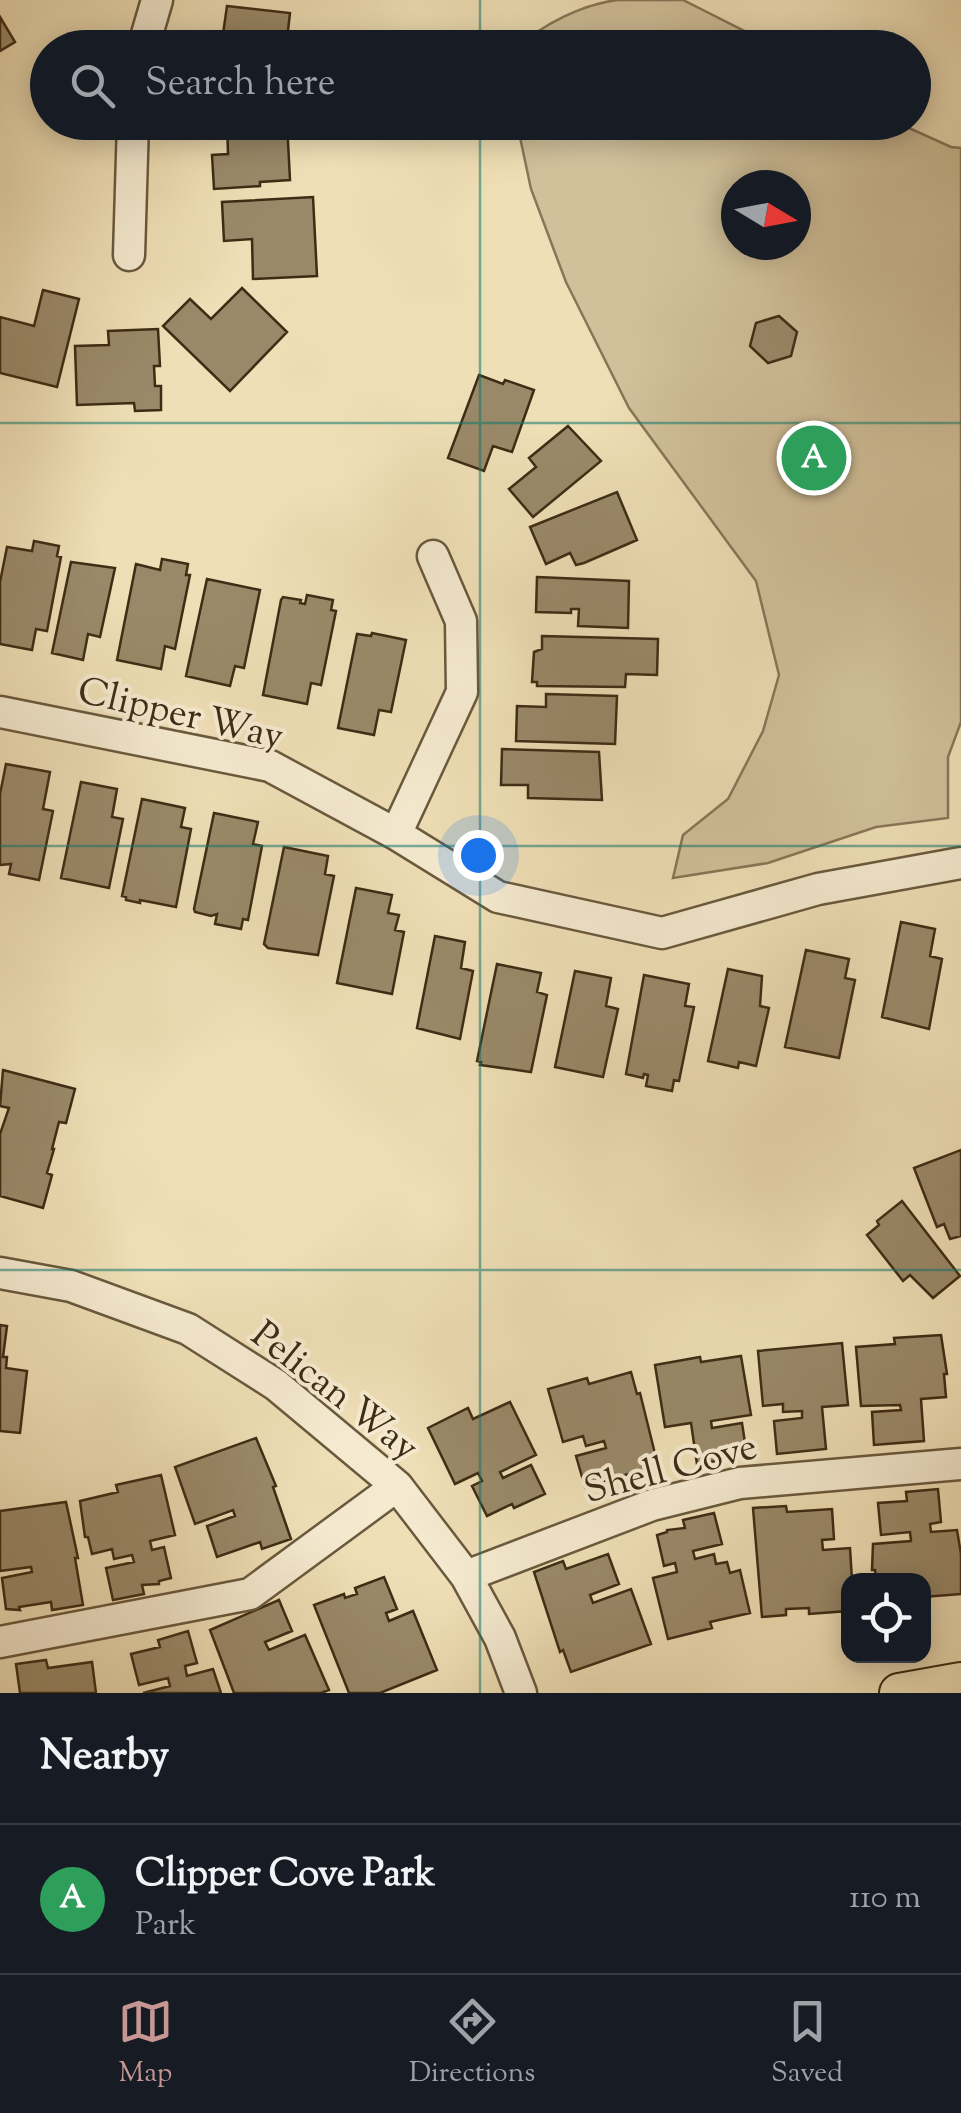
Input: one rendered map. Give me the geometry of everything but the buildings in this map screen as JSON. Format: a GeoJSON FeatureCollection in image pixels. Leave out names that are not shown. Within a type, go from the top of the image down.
{"type":"FeatureCollection","features":[{"type":"Feature","properties":{"kind":"main road"},"geometry":{"type":"LineString","coordinates":[[898,1693],[961,1682]]}},
{"type":"Feature","properties":{"kind":"street"},"geometry":{"type":"LineString","coordinates":[[149,30],[157,0]]}},
{"type":"Feature","properties":{"kind":"street"},"geometry":{"type":"LineString","coordinates":[[129,255],[132,140]]}},
{"type":"Feature","properties":{"kind":"street"},"geometry":{"type":"LineString","coordinates":[[396,834],[462,692],[461,621],[434,556]]}},
{"type":"Feature","properties":{"kind":"street","name":"Clipper Way"},"geometry":{"type":"LineString","coordinates":[[0,712],[270,766],[396,834],[498,896],[662,933],[818,889],[961,863]]}},
{"type":"Feature","properties":{"kind":"street","name":"Pelican Way"},"geometry":{"type":"LineString","coordinates":[[0,1273],[71,1286],[188,1329],[276,1385],[397,1486],[466,1576],[500,1638],[522,1693]]}},
{"type":"Feature","properties":{"kind":"street","name":"Shell Cove"},"geometry":{"type":"LineString","coordinates":[[466,1576],[652,1505],[740,1484],[961,1464]]}},
{"type":"Feature","properties":{"kind":"street"},"geometry":{"type":"LineString","coordinates":[[0,1642],[250,1594],[397,1486]]}},
{"type":"Feature","properties":{"kind":"shaded area"},"geometry":{"type":"Polygon","coordinates":[[[617,0],[683,0],[742,30],[542,30],[591,6],[617,0]]]}},
{"type":"Feature","properties":{"kind":"shaded area"},"geometry":{"type":"Polygon","coordinates":[[[931,138],[961,148],[961,722],[948,757],[948,818],[876,827],[768,863],[673,878],[683,835],[728,799],[763,731],[779,675],[756,581],[629,408],[566,282],[531,189],[521,140],[931,138]]]}},
{"type":"Feature","properties":{"kind":"place","name":"Clipper Cove Park"},"geometry":{"type":"Point","coordinates":[814,458]}}]}
